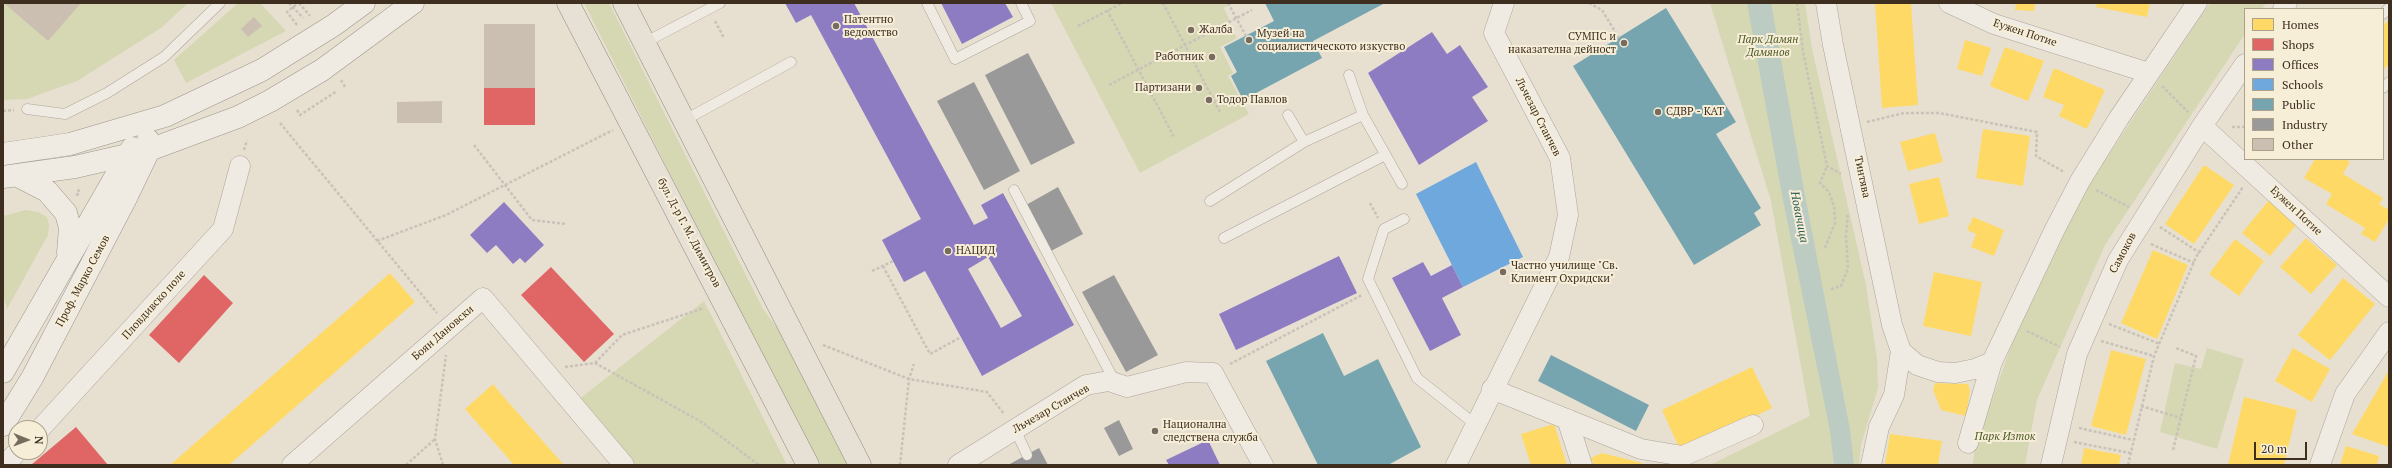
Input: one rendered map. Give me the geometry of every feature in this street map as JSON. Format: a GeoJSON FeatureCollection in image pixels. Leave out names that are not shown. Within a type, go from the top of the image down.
{"type":"FeatureCollection","features":[{"type":"Feature","properties":{"kind":"main road"},"geometry":{"type":"LineString","coordinates":[[11,176],[126,156],[160,118],[262,70],[334,25],[364,3]]}},
{"type":"Feature","properties":{"kind":"main road"},"geometry":{"type":"LineString","coordinates":[[3,154],[70,144],[205,131],[270,101],[322,70],[413,3]]}},
{"type":"Feature","properties":{"kind":"main road","name":"бул. Д-р Г. М. Димитров"},"geometry":{"type":"LineString","coordinates":[[568,3],[808,465]]}},
{"type":"Feature","properties":{"kind":"main road"},"geometry":{"type":"LineString","coordinates":[[624,3],[860,465]]}},
{"type":"Feature","properties":{"kind":"main road","name":"Проф. Марко Семов"},"geometry":{"type":"LineString","coordinates":[[3,425],[32,378],[143,136]]}},
{"type":"Feature","properties":{"kind":"main road","name":"Проф. Марко Семов"},"geometry":{"type":"LineString","coordinates":[[3,372],[126,156]]}},
{"type":"Feature","properties":{"kind":"main road"},"geometry":{"type":"LineString","coordinates":[[11,176],[47,191],[66,213],[70,228],[66,261]]}},
{"type":"Feature","properties":{"kind":"street","name":"Лъчезар Станчев"},"geometry":{"type":"LineString","coordinates":[[1456,465],[1492,389],[1559,257],[1568,215],[1560,158],[1494,33],[1504,3]]}},
{"type":"Feature","properties":{"kind":"street","name":"Тинтява"},"geometry":{"type":"LineString","coordinates":[[1826,3],[1833,45],[1892,324],[1901,351]]}},
{"type":"Feature","properties":{"kind":"street","name":"Еужен Потие"},"geometry":{"type":"LineString","coordinates":[[1949,3],[1994,24],[2149,73]]}},
{"type":"Feature","properties":{"kind":"street"},"geometry":{"type":"LineString","coordinates":[[1968,444],[1992,362],[2055,229],[2080,181],[2149,73],[2198,3]]}},
{"type":"Feature","properties":{"kind":"street","name":"Самоков"},"geometry":{"type":"LineString","coordinates":[[2050,465],[2084,336],[2092,317],[2132,235],[2202,126],[2244,65]]}},
{"type":"Feature","properties":{"kind":"street","name":"Еужен Потие"},"geometry":{"type":"LineString","coordinates":[[2202,126],[2389,297]]}},
{"type":"Feature","properties":{"kind":"street","name":"Пловдивско поле"},"geometry":{"type":"LineString","coordinates":[[48,420],[223,229],[240,166]]}},
{"type":"Feature","properties":{"kind":"street","name":"Боян Дановски"},"geometry":{"type":"LineString","coordinates":[[292,465],[483,298],[624,465]]}},
{"type":"Feature","properties":{"kind":"street"},"geometry":{"type":"LineString","coordinates":[[2320,465],[2345,394],[2389,332]]}},
{"type":"Feature","properties":{"kind":"street"},"geometry":{"type":"LineString","coordinates":[[1901,351],[1917,365],[1938,372],[1955,373],[1975,369],[1992,362]]}},
{"type":"Feature","properties":{"kind":"street"},"geometry":{"type":"LineString","coordinates":[[1871,465],[1879,427],[1894,395],[1901,351]]}},
{"type":"Feature","properties":{"kind":"street","name":"Лъчезар Станчев"},"geometry":{"type":"LineString","coordinates":[[958,465],[1086,385],[1109,381],[1127,387],[1186,372],[1213,373]]}},
{"type":"Feature","properties":{"kind":"street"},"geometry":{"type":"LineString","coordinates":[[1213,373],[1263,465]]}},
{"type":"Feature","properties":{"kind":"street"},"geometry":{"type":"LineString","coordinates":[[1492,389],[1641,449],[1683,456],[1753,426]]}},
{"type":"Feature","properties":{"kind":"street"},"geometry":{"type":"LineString","coordinates":[[1567,419],[1582,465]]}},
{"type":"Feature","properties":{"kind":"lane"},"geometry":{"type":"LineString","coordinates":[[27,109],[65,114],[106,93],[164,57],[220,3]]}},
{"type":"Feature","properties":{"kind":"lane"},"geometry":{"type":"LineString","coordinates":[[644,43],[720,3]]}},
{"type":"Feature","properties":{"kind":"lane"},"geometry":{"type":"LineString","coordinates":[[927,3],[955,59],[1030,21],[1021,3]]}},
{"type":"Feature","properties":{"kind":"lane"},"geometry":{"type":"LineString","coordinates":[[683,121],[791,62]]}},
{"type":"Feature","properties":{"kind":"lane"},"geometry":{"type":"LineString","coordinates":[[1349,75],[1363,115],[1402,184]]}},
{"type":"Feature","properties":{"kind":"lane"},"geometry":{"type":"LineString","coordinates":[[1288,115],[1304,142]]}},
{"type":"Feature","properties":{"kind":"lane"},"geometry":{"type":"LineString","coordinates":[[1210,201],[1304,142],[1363,115]]}},
{"type":"Feature","properties":{"kind":"lane"},"geometry":{"type":"LineString","coordinates":[[1224,238],[1385,154]]}},
{"type":"Feature","properties":{"kind":"lane"},"geometry":{"type":"LineString","coordinates":[[1014,190],[1116,384]]}},
{"type":"Feature","properties":{"kind":"lane"},"geometry":{"type":"LineString","coordinates":[[1404,219],[1384,229],[1368,279],[1417,378],[1476,425]]}},
{"type":"Feature","properties":{"kind":"lane"},"geometry":{"type":"LineString","coordinates":[[1014,429],[1027,455]]}},
{"type":"Feature","properties":{"kind":"path"},"geometry":{"type":"LineString","coordinates":[[289,3],[303,18]]}},
{"type":"Feature","properties":{"kind":"path"},"geometry":{"type":"LineString","coordinates":[[297,25],[287,12],[293,7],[299,3],[310,16]]}},
{"type":"Feature","properties":{"kind":"path"},"geometry":{"type":"LineString","coordinates":[[1078,26],[1122,3]]}},
{"type":"Feature","properties":{"kind":"path"},"geometry":{"type":"LineString","coordinates":[[1163,3],[1220,112]]}},
{"type":"Feature","properties":{"kind":"path"},"geometry":{"type":"LineString","coordinates":[[1228,3],[1246,36]]}},
{"type":"Feature","properties":{"kind":"path"},"geometry":{"type":"LineString","coordinates":[[1589,3],[1602,10],[1619,38]]}},
{"type":"Feature","properties":{"kind":"path"},"geometry":{"type":"LineString","coordinates":[[1797,3],[1803,52],[1827,166],[1820,183],[1829,192],[1834,206],[1835,224],[1825,248]]}},
{"type":"Feature","properties":{"kind":"path"},"geometry":{"type":"LineString","coordinates":[[708,9],[724,38]]}},
{"type":"Feature","properties":{"kind":"path"},"geometry":{"type":"LineString","coordinates":[[1107,10],[1174,137]]}},
{"type":"Feature","properties":{"kind":"path"},"geometry":{"type":"LineString","coordinates":[[1109,85],[1252,10]]}},
{"type":"Feature","properties":{"kind":"path"},"geometry":{"type":"LineString","coordinates":[[2149,73],[2202,126]]}},
{"type":"Feature","properties":{"kind":"path"},"geometry":{"type":"LineString","coordinates":[[297,110],[300,115],[337,91]]}},
{"type":"Feature","properties":{"kind":"path"},"geometry":{"type":"LineString","coordinates":[[1864,122],[1904,113],[1939,113],[2037,132],[2036,156],[2058,168]]}},
{"type":"Feature","properties":{"kind":"path"},"geometry":{"type":"LineString","coordinates":[[280,123],[449,328],[435,439],[443,465]]}},
{"type":"Feature","properties":{"kind":"path"},"geometry":{"type":"LineString","coordinates":[[377,241],[446,215],[619,127]]}},
{"type":"Feature","properties":{"kind":"path"},"geometry":{"type":"LineString","coordinates":[[474,144],[532,220],[566,224]]}},
{"type":"Feature","properties":{"kind":"path"},"geometry":{"type":"LineString","coordinates":[[1827,166],[1846,177]]}},
{"type":"Feature","properties":{"kind":"path"},"geometry":{"type":"LineString","coordinates":[[2128,465],[2154,356],[2194,263],[2252,171]]}},
{"type":"Feature","properties":{"kind":"path"},"geometry":{"type":"LineString","coordinates":[[2099,192],[2124,205]]}},
{"type":"Feature","properties":{"kind":"path"},"geometry":{"type":"LineString","coordinates":[[1830,289],[1841,286],[1848,268],[1846,236],[1849,202],[1868,205]]}},
{"type":"Feature","properties":{"kind":"path"},"geometry":{"type":"LineString","coordinates":[[2144,216],[2200,253]]}},
{"type":"Feature","properties":{"kind":"path"},"geometry":{"type":"LineString","coordinates":[[2132,235],[2194,263]]}},
{"type":"Feature","properties":{"kind":"path"},"geometry":{"type":"LineString","coordinates":[[872,272],[893,261]]}},
{"type":"Feature","properties":{"kind":"path"},"geometry":{"type":"LineString","coordinates":[[883,266],[930,354],[961,337]]}},
{"type":"Feature","properties":{"kind":"path"},"geometry":{"type":"LineString","coordinates":[[1213,373],[1363,294],[1368,279]]}},
{"type":"Feature","properties":{"kind":"path"},"geometry":{"type":"LineString","coordinates":[[595,363],[622,335],[710,306]]}},
{"type":"Feature","properties":{"kind":"path"},"geometry":{"type":"LineString","coordinates":[[2092,317],[2160,344]]}},
{"type":"Feature","properties":{"kind":"path"},"geometry":{"type":"LineString","coordinates":[[2030,333],[2055,344]]}},
{"type":"Feature","properties":{"kind":"path"},"geometry":{"type":"LineString","coordinates":[[2084,336],[2154,356]]}},
{"type":"Feature","properties":{"kind":"path"},"geometry":{"type":"LineString","coordinates":[[823,345],[910,379],[987,392],[1014,429]]}},
{"type":"Feature","properties":{"kind":"path"},"geometry":{"type":"LineString","coordinates":[[2173,450],[2196,356],[2176,348]]}},
{"type":"Feature","properties":{"kind":"path"},"geometry":{"type":"LineString","coordinates":[[543,369],[595,363],[700,421],[759,465]]}},
{"type":"Feature","properties":{"kind":"path"},"geometry":{"type":"LineString","coordinates":[[900,465],[910,379],[914,364]]}},
{"type":"Feature","properties":{"kind":"path"},"geometry":{"type":"LineString","coordinates":[[2141,406],[2181,418]]}},
{"type":"Feature","properties":{"kind":"path"},"geometry":{"type":"LineString","coordinates":[[2058,431],[2133,440]]}},
{"type":"Feature","properties":{"kind":"path"},"geometry":{"type":"LineString","coordinates":[[2058,431],[2130,453]]}},
{"type":"Feature","properties":{"kind":"path"},"geometry":{"type":"LineString","coordinates":[[406,465],[435,439]]}},
{"type":"Feature","properties":{"kind":"green space"},"geometry":{"type":"Polygon","coordinates":[[[3,3],[188,3],[161,28],[77,81],[27,99],[3,100],[3,3]]]}},
{"type":"Feature","properties":{"kind":"green space"},"geometry":{"type":"Polygon","coordinates":[[[238,3],[260,3],[286,31],[186,83],[174,60],[238,3]]]}},
{"type":"Feature","properties":{"kind":"green space"},"geometry":{"type":"Polygon","coordinates":[[[584,3],[609,3],[763,309],[790,345],[854,465],[821,465],[793,418],[584,3]]]}},
{"type":"Feature","properties":{"kind":"green space"},"geometry":{"type":"Polygon","coordinates":[[[1051,3],[1232,3],[1224,8],[1230,21],[1227,22],[1237,38],[1220,47],[1233,73],[1228,76],[1249,114],[1140,173],[1051,3]]]}},
{"type":"Feature","properties":{"kind":"green space","name":"Парк Дамян Дамянов"},"geometry":{"type":"Polygon","coordinates":[[[1710,3],[1805,3],[1812,49],[1866,285],[1877,359],[1878,388],[1861,445],[1859,465],[1710,465],[1810,416],[1771,201],[1710,3]]]}},
{"type":"Feature","properties":{"kind":"green space","name":"Парк Изток"},"geometry":{"type":"Polygon","coordinates":[[[2210,3],[2266,3],[2263,8],[2244,8],[2244,36],[2105,245],[2037,400],[2025,465],[1973,465],[1975,447],[2013,341],[2085,190],[2210,3]]]}},
{"type":"Feature","properties":{"kind":"green space"},"geometry":{"type":"Polygon","coordinates":[[[26,210],[38,212],[47,217],[49,225],[48,235],[7,309],[3,294],[3,216],[26,210]]]}},
{"type":"Feature","properties":{"kind":"green space"},"geometry":{"type":"Polygon","coordinates":[[[704,301],[787,465],[624,465],[573,404],[704,301]]]}},
{"type":"Feature","properties":{"kind":"green space"},"geometry":{"type":"Polygon","coordinates":[[[2207,348],[2244,359],[2217,449],[2160,432],[2175,363],[2201,369],[2207,348]]]}},
{"type":"Feature","properties":{"kind":"water","name":"Новачица"},"geometry":{"type":"Polygon","coordinates":[[[1747,3],[1771,3],[1804,190],[1850,430],[1854,465],[1834,465],[1830,431],[1782,195],[1747,3]]]}},
{"type":"Feature","properties":{"kind":"building: Homes"},"geometry":{"type":"Polygon","coordinates":[[[1875,3],[1911,3],[1918,105],[1882,108],[1875,3]]]}},
{"type":"Feature","properties":{"kind":"building: Homes"},"geometry":{"type":"Polygon","coordinates":[[[2016,3],[2035,3],[2034,11],[2015,10],[2016,3]]]}},
{"type":"Feature","properties":{"kind":"building: Homes"},"geometry":{"type":"Polygon","coordinates":[[[2097,3],[2150,3],[2147,17],[2096,7],[2097,3]]]}},
{"type":"Feature","properties":{"kind":"building: Homes"},"geometry":{"type":"Polygon","coordinates":[[[2389,20],[2389,64],[2384,69],[2384,24],[2389,20]]]}},
{"type":"Feature","properties":{"kind":"building: Homes"},"geometry":{"type":"Polygon","coordinates":[[[1965,40],[1991,48],[1982,76],[1957,69],[1965,40]]]}},
{"type":"Feature","properties":{"kind":"building: Homes"},"geometry":{"type":"Polygon","coordinates":[[[2005,47],[2044,61],[2028,101],[1990,86],[2005,47]]]}},
{"type":"Feature","properties":{"kind":"building: Homes"},"geometry":{"type":"Polygon","coordinates":[[[2054,68],[2105,90],[2087,129],[2059,116],[2064,105],[2043,97],[2054,68]]]}},
{"type":"Feature","properties":{"kind":"building: Homes"},"geometry":{"type":"Polygon","coordinates":[[[1983,129],[2030,136],[2023,186],[1976,178],[1983,129]]]}},
{"type":"Feature","properties":{"kind":"building: Homes"},"geometry":{"type":"Polygon","coordinates":[[[1935,133],[1943,162],[1908,171],[1900,142],[1935,133]]]}},
{"type":"Feature","properties":{"kind":"building: Homes"},"geometry":{"type":"Polygon","coordinates":[[[2314,160],[2347,160],[2350,162],[2343,174],[2383,198],[2379,204],[2389,210],[2389,219],[2375,242],[2361,234],[2365,228],[2326,204],[2332,194],[2304,178],[2314,160]]]}},
{"type":"Feature","properties":{"kind":"building: Homes"},"geometry":{"type":"Polygon","coordinates":[[[2204,165],[2234,185],[2194,244],[2165,224],[2204,165]]]}},
{"type":"Feature","properties":{"kind":"building: Homes"},"geometry":{"type":"Polygon","coordinates":[[[1939,177],[1949,216],[1919,224],[1909,184],[1939,177]]]}},
{"type":"Feature","properties":{"kind":"building: Homes"},"geometry":{"type":"Polygon","coordinates":[[[2269,200],[2297,224],[2270,256],[2242,233],[2269,200]]]}},
{"type":"Feature","properties":{"kind":"building: Homes"},"geometry":{"type":"Polygon","coordinates":[[[1973,217],[2004,230],[1994,256],[1971,247],[1976,234],[1967,230],[1973,217]]]}},
{"type":"Feature","properties":{"kind":"building: Homes"},"geometry":{"type":"Polygon","coordinates":[[[2306,238],[2337,265],[2311,294],[2280,267],[2306,238]]]}},
{"type":"Feature","properties":{"kind":"building: Homes"},"geometry":{"type":"Polygon","coordinates":[[[2235,239],[2264,261],[2239,296],[2209,274],[2235,239]]]}},
{"type":"Feature","properties":{"kind":"building: Homes"},"geometry":{"type":"Polygon","coordinates":[[[2153,250],[2188,265],[2157,339],[2121,323],[2153,250]]]}},
{"type":"Feature","properties":{"kind":"building: Homes"},"geometry":{"type":"Polygon","coordinates":[[[1934,272],[1982,282],[1971,336],[1923,326],[1934,272]]]}},
{"type":"Feature","properties":{"kind":"building: Homes"},"geometry":{"type":"Polygon","coordinates":[[[390,273],[415,302],[229,465],[170,465],[390,273]]]}},
{"type":"Feature","properties":{"kind":"building: Homes"},"geometry":{"type":"Polygon","coordinates":[[[2343,278],[2375,304],[2330,360],[2298,335],[2343,278]]]}},
{"type":"Feature","properties":{"kind":"building: Homes"},"geometry":{"type":"Polygon","coordinates":[[[2293,348],[2330,369],[2312,402],[2275,381],[2293,348]]]}},
{"type":"Feature","properties":{"kind":"building: Homes"},"geometry":{"type":"Polygon","coordinates":[[[2111,350],[2146,359],[2126,435],[2091,426],[2111,350]]]}},
{"type":"Feature","properties":{"kind":"building: Homes"},"geometry":{"type":"Polygon","coordinates":[[[1752,367],[1772,408],[1681,452],[1662,410],[1752,367]]]}},
{"type":"Feature","properties":{"kind":"building: Homes"},"geometry":{"type":"Polygon","coordinates":[[[2389,370],[2389,447],[2352,434],[2389,370]]]}},
{"type":"Feature","properties":{"kind":"building: Homes"},"geometry":{"type":"Polygon","coordinates":[[[1935,383],[1968,384],[1970,391],[1966,416],[1941,410],[1933,390],[1935,383]]]}},
{"type":"Feature","properties":{"kind":"building: Homes"},"geometry":{"type":"Polygon","coordinates":[[[493,384],[564,465],[514,465],[465,409],[493,384]]]}},
{"type":"Feature","properties":{"kind":"building: Homes"},"geometry":{"type":"Polygon","coordinates":[[[2244,397],[2297,410],[2284,465],[2228,465],[2244,397]]]}},
{"type":"Feature","properties":{"kind":"building: Homes"},"geometry":{"type":"Polygon","coordinates":[[[1554,424],[1567,465],[1531,465],[1521,434],[1554,424]]]}},
{"type":"Feature","properties":{"kind":"building: Homes"},"geometry":{"type":"Polygon","coordinates":[[[1890,434],[1942,441],[1938,465],[1885,465],[1890,434]]]}},
{"type":"Feature","properties":{"kind":"building: Homes"},"geometry":{"type":"Polygon","coordinates":[[[2346,446],[2379,456],[2377,465],[2340,465],[2346,446]]]}},
{"type":"Feature","properties":{"kind":"building: Homes"},"geometry":{"type":"Polygon","coordinates":[[[2084,448],[2121,455],[2119,465],[2081,465],[2084,448]]]}},
{"type":"Feature","properties":{"kind":"building: Homes"},"geometry":{"type":"Polygon","coordinates":[[[1602,453],[1642,463],[1641,465],[1594,465],[1591,458],[1602,453]]]}},
{"type":"Feature","properties":{"kind":"building: Shops"},"geometry":{"type":"Polygon","coordinates":[[[484,88],[535,88],[535,125],[484,125],[484,88]]]}},
{"type":"Feature","properties":{"kind":"building: Shops"},"geometry":{"type":"Polygon","coordinates":[[[551,267],[614,334],[584,362],[521,295],[551,267]]]}},
{"type":"Feature","properties":{"kind":"building: Shops"},"geometry":{"type":"Polygon","coordinates":[[[204,275],[233,303],[179,363],[149,335],[204,275]]]}},
{"type":"Feature","properties":{"kind":"building: Shops"},"geometry":{"type":"Polygon","coordinates":[[[76,427],[108,465],[31,465],[37,460],[48,460],[48,451],[76,427]]]}},
{"type":"Feature","properties":{"kind":"building: Offices"},"geometry":{"type":"Polygon","coordinates":[[[785,3],[854,3],[974,225],[988,218],[981,205],[1003,193],[1074,325],[982,376],[925,271],[904,282],[882,240],[921,219],[811,15],[796,23],[785,3]],[[988,257],[968,269],[1001,328],[1022,316],[988,257]]]}},
{"type":"Feature","properties":{"kind":"building: Offices"},"geometry":{"type":"Polygon","coordinates":[[[941,3],[1005,3],[1013,17],[962,44],[941,3]]]}},
{"type":"Feature","properties":{"kind":"building: Offices"},"geometry":{"type":"Polygon","coordinates":[[[1432,32],[1447,54],[1460,45],[1488,87],[1472,97],[1488,121],[1419,165],[1368,73],[1432,32]]]}},
{"type":"Feature","properties":{"kind":"building: Offices"},"geometry":{"type":"Polygon","coordinates":[[[504,202],[544,245],[525,263],[520,258],[513,264],[496,245],[487,253],[470,235],[504,202]]]}},
{"type":"Feature","properties":{"kind":"building: Offices"},"geometry":{"type":"Polygon","coordinates":[[[1339,256],[1357,293],[1236,350],[1219,314],[1339,256]]]}},
{"type":"Feature","properties":{"kind":"building: Offices"},"geometry":{"type":"Polygon","coordinates":[[[1423,262],[1431,276],[1452,265],[1463,287],[1442,298],[1461,335],[1430,351],[1392,278],[1423,262]]]}},
{"type":"Feature","properties":{"kind":"building: Offices"},"geometry":{"type":"Polygon","coordinates":[[[1208,440],[1220,465],[1169,465],[1166,460],[1208,440]]]}},
{"type":"Feature","properties":{"kind":"building: Schools"},"geometry":{"type":"Polygon","coordinates":[[[1476,162],[1523,257],[1463,287],[1416,194],[1476,162]]]}},
{"type":"Feature","properties":{"kind":"building: Public"},"geometry":{"type":"Polygon","coordinates":[[[1265,3],[1385,3],[1313,41],[1322,58],[1243,100],[1231,76],[1237,72],[1224,47],[1274,21],[1265,3]]]}},
{"type":"Feature","properties":{"kind":"building: Public"},"geometry":{"type":"Polygon","coordinates":[[[1666,8],[1736,122],[1716,134],[1761,208],[1754,213],[1761,225],[1694,265],[1573,66],[1666,8]]]}},
{"type":"Feature","properties":{"kind":"building: Public"},"geometry":{"type":"Polygon","coordinates":[[[1323,333],[1344,376],[1378,359],[1421,447],[1388,465],[1318,465],[1266,361],[1323,333]]]}},
{"type":"Feature","properties":{"kind":"building: Public"},"geometry":{"type":"Polygon","coordinates":[[[1551,355],[1649,405],[1636,431],[1538,381],[1551,355]]]}},
{"type":"Feature","properties":{"kind":"building: Industry"},"geometry":{"type":"Polygon","coordinates":[[[1028,53],[1075,143],[1031,165],[985,75],[1028,53]]]}},
{"type":"Feature","properties":{"kind":"building: Industry"},"geometry":{"type":"Polygon","coordinates":[[[974,82],[1020,171],[984,190],[937,101],[974,82]]]}},
{"type":"Feature","properties":{"kind":"building: Industry"},"geometry":{"type":"Polygon","coordinates":[[[1058,187],[1083,234],[1051,251],[1026,205],[1058,187]]]}},
{"type":"Feature","properties":{"kind":"building: Industry"},"geometry":{"type":"Polygon","coordinates":[[[1114,275],[1158,355],[1126,372],[1082,292],[1114,275]]]}},
{"type":"Feature","properties":{"kind":"building: Industry"},"geometry":{"type":"Polygon","coordinates":[[[1119,420],[1133,449],[1119,456],[1104,428],[1119,420]]]}},
{"type":"Feature","properties":{"kind":"building: Industry"},"geometry":{"type":"Polygon","coordinates":[[[1039,448],[1048,465],[1008,465],[1039,448]]]}},
{"type":"Feature","properties":{"kind":"building: Other"},"geometry":{"type":"Polygon","coordinates":[[[4,3],[81,3],[48,41],[4,3]]]}},
{"type":"Feature","properties":{"kind":"building: Other"},"geometry":{"type":"Polygon","coordinates":[[[254,17],[262,26],[248,37],[241,29],[254,17]]]}},
{"type":"Feature","properties":{"kind":"building: Other"},"geometry":{"type":"Polygon","coordinates":[[[484,24],[535,24],[535,88],[484,88],[484,24]]]}},
{"type":"Feature","properties":{"kind":"building: Other"},"geometry":{"type":"Polygon","coordinates":[[[442,101],[442,123],[397,123],[397,102],[442,101]]]}},
{"type":"Feature","properties":{"kind":"place","name":"Патентно ведомство"},"geometry":{"type":"Point","coordinates":[836,26]}},
{"type":"Feature","properties":{"kind":"place","name":"Жалба"},"geometry":{"type":"Point","coordinates":[1191,30]}},
{"type":"Feature","properties":{"kind":"place","name":"Музей на социалистическото изкуство"},"geometry":{"type":"Point","coordinates":[1249,40]}},
{"type":"Feature","properties":{"kind":"place","name":"СУМПС и наказателна дейност"},"geometry":{"type":"Point","coordinates":[1624,43]}},
{"type":"Feature","properties":{"kind":"place","name":"Работник"},"geometry":{"type":"Point","coordinates":[1212,57]}},
{"type":"Feature","properties":{"kind":"place","name":"Партизани"},"geometry":{"type":"Point","coordinates":[1199,88]}},
{"type":"Feature","properties":{"kind":"place","name":"Тодор Павлов"},"geometry":{"type":"Point","coordinates":[1209,100]}},
{"type":"Feature","properties":{"kind":"place","name":"СДВР - КАТ"},"geometry":{"type":"Point","coordinates":[1658,112]}},
{"type":"Feature","properties":{"kind":"place","name":"НАЦИД"},"geometry":{"type":"Point","coordinates":[948,251]}},
{"type":"Feature","properties":{"kind":"place","name":"Частно училище \"Св. Климент Охридски\""},"geometry":{"type":"Point","coordinates":[1503,272]}},
{"type":"Feature","properties":{"kind":"place","name":"Национална следствена служба"},"geometry":{"type":"Point","coordinates":[1155,431]}}]}
